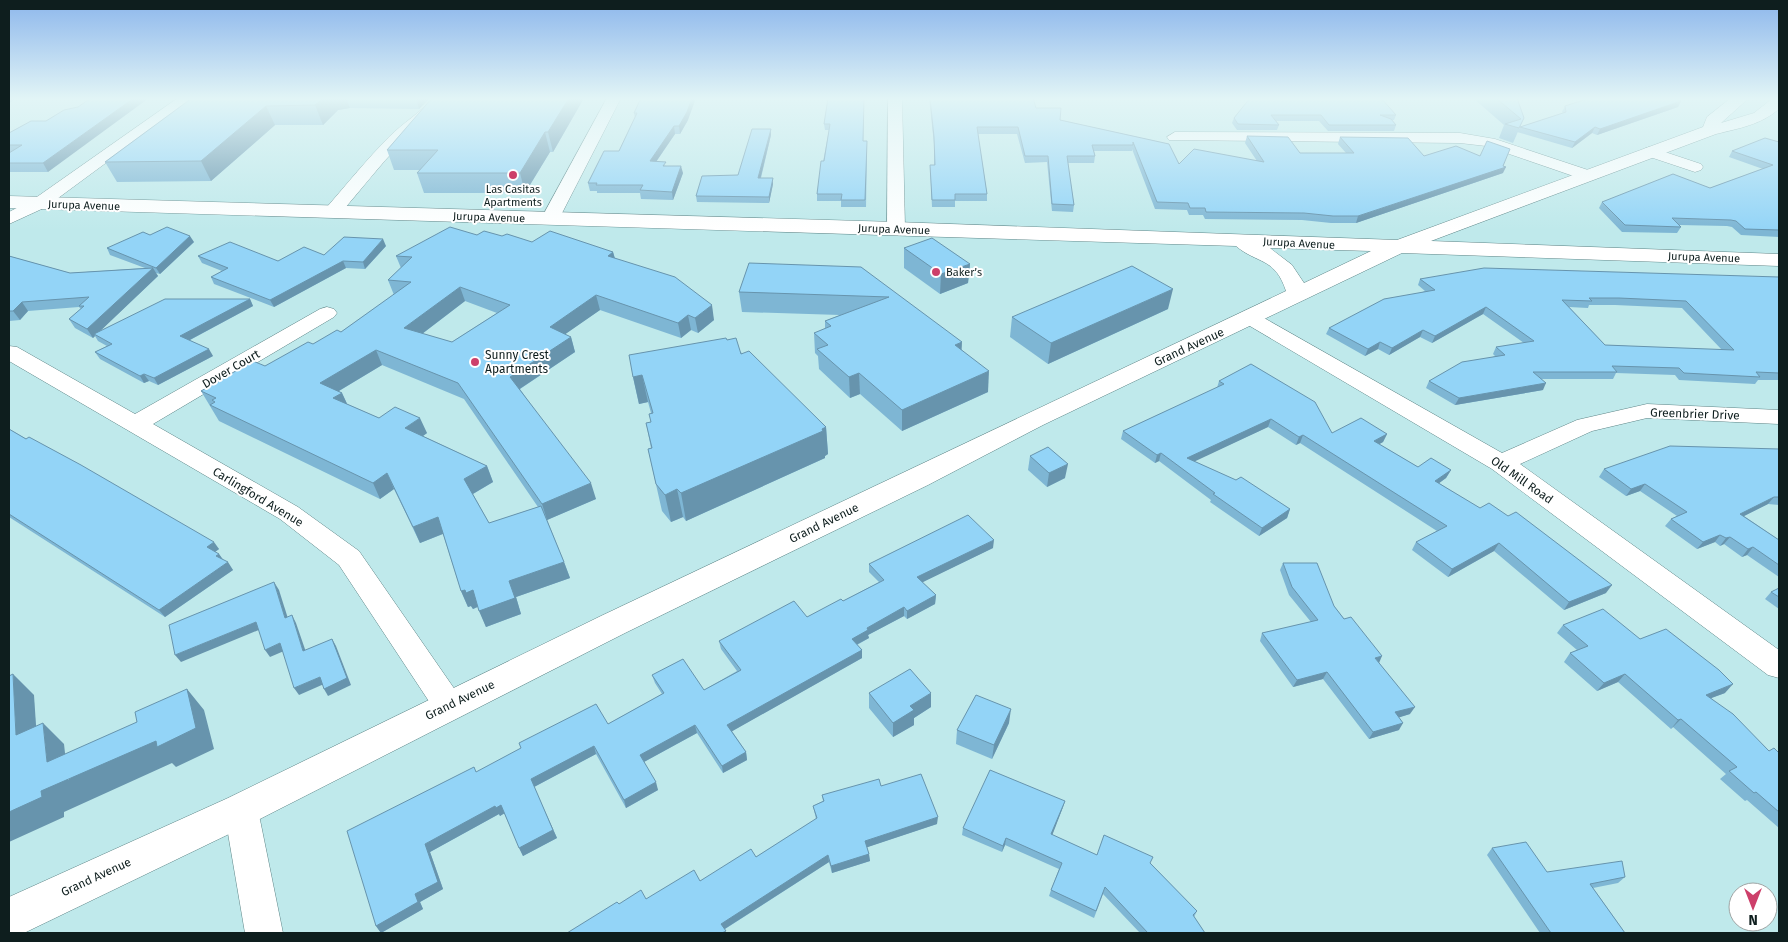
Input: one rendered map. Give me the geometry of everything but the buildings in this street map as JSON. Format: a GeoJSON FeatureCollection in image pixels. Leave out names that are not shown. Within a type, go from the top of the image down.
{"type":"FeatureCollection","features":[{"type":"Feature","properties":{"kind":"main road","name":"Grand Avenue"},"geometry":{"type":"LineString","coordinates":[[9,918],[241,810],[449,706],[918,478],[1034,419],[1397,247],[1585,175],[1678,142]]}},
{"type":"Feature","properties":{"kind":"main road","name":"Jurupa Avenue"},"geometry":{"type":"LineString","coordinates":[[9,202],[896,228],[1779,260]]}},
{"type":"Feature","properties":{"kind":"main road"},"geometry":{"type":"LineString","coordinates":[[1486,213],[1492,224],[1502,234],[1516,243],[1539,251]]}},
{"type":"Feature","properties":{"kind":"main road"},"geometry":{"type":"LineString","coordinates":[[1237,240],[1266,253],[1281,266],[1294,279],[1298,295]]}},
{"type":"Feature","properties":{"kind":"street"},"geometry":{"type":"LineString","coordinates":[[9,219],[40,203],[125,142]]}},
{"type":"Feature","properties":{"kind":"street"},"geometry":{"type":"LineString","coordinates":[[333,211],[393,142]]}},
{"type":"Feature","properties":{"kind":"street"},"geometry":{"type":"LineString","coordinates":[[550,219],[591,142]]}},
{"type":"Feature","properties":{"kind":"street"},"geometry":{"type":"LineString","coordinates":[[895,142],[896,228]]}},
{"type":"Feature","properties":{"kind":"street"},"geometry":{"type":"LineString","coordinates":[[1480,142],[1496,145],[1585,175]]}},
{"type":"Feature","properties":{"kind":"street"},"geometry":{"type":"LineString","coordinates":[[1650,152],[1695,167]]}},
{"type":"Feature","properties":{"kind":"street","name":"Dover Court"},"geometry":{"type":"LineString","coordinates":[[134,425],[327,313]]}},
{"type":"Feature","properties":{"kind":"street","name":"Old Mill Road"},"geometry":{"type":"LineString","coordinates":[[1250,318],[1501,463],[1779,666]]}},
{"type":"Feature","properties":{"kind":"street","name":"Carlingford Avenue"},"geometry":{"type":"LineString","coordinates":[[9,352],[289,513],[350,558],[449,706]]}},
{"type":"Feature","properties":{"kind":"street","name":"Greenbrier Drive"},"geometry":{"type":"LineString","coordinates":[[1501,463],[1585,424],[1647,411],[1779,417]]}},
{"type":"Feature","properties":{"kind":"street"},"geometry":{"type":"LineString","coordinates":[[241,810],[264,933]]}},
{"type":"Feature","properties":{"kind":"place","name":"Las Casitas Apartments"},"geometry":{"type":"Point","coordinates":[513,175]}},
{"type":"Feature","properties":{"kind":"place","name":"Baker’s"},"geometry":{"type":"Point","coordinates":[936,272]}},
{"type":"Feature","properties":{"kind":"place","name":"Sunny Crest Apartments"},"geometry":{"type":"Point","coordinates":[475,362]}}]}
